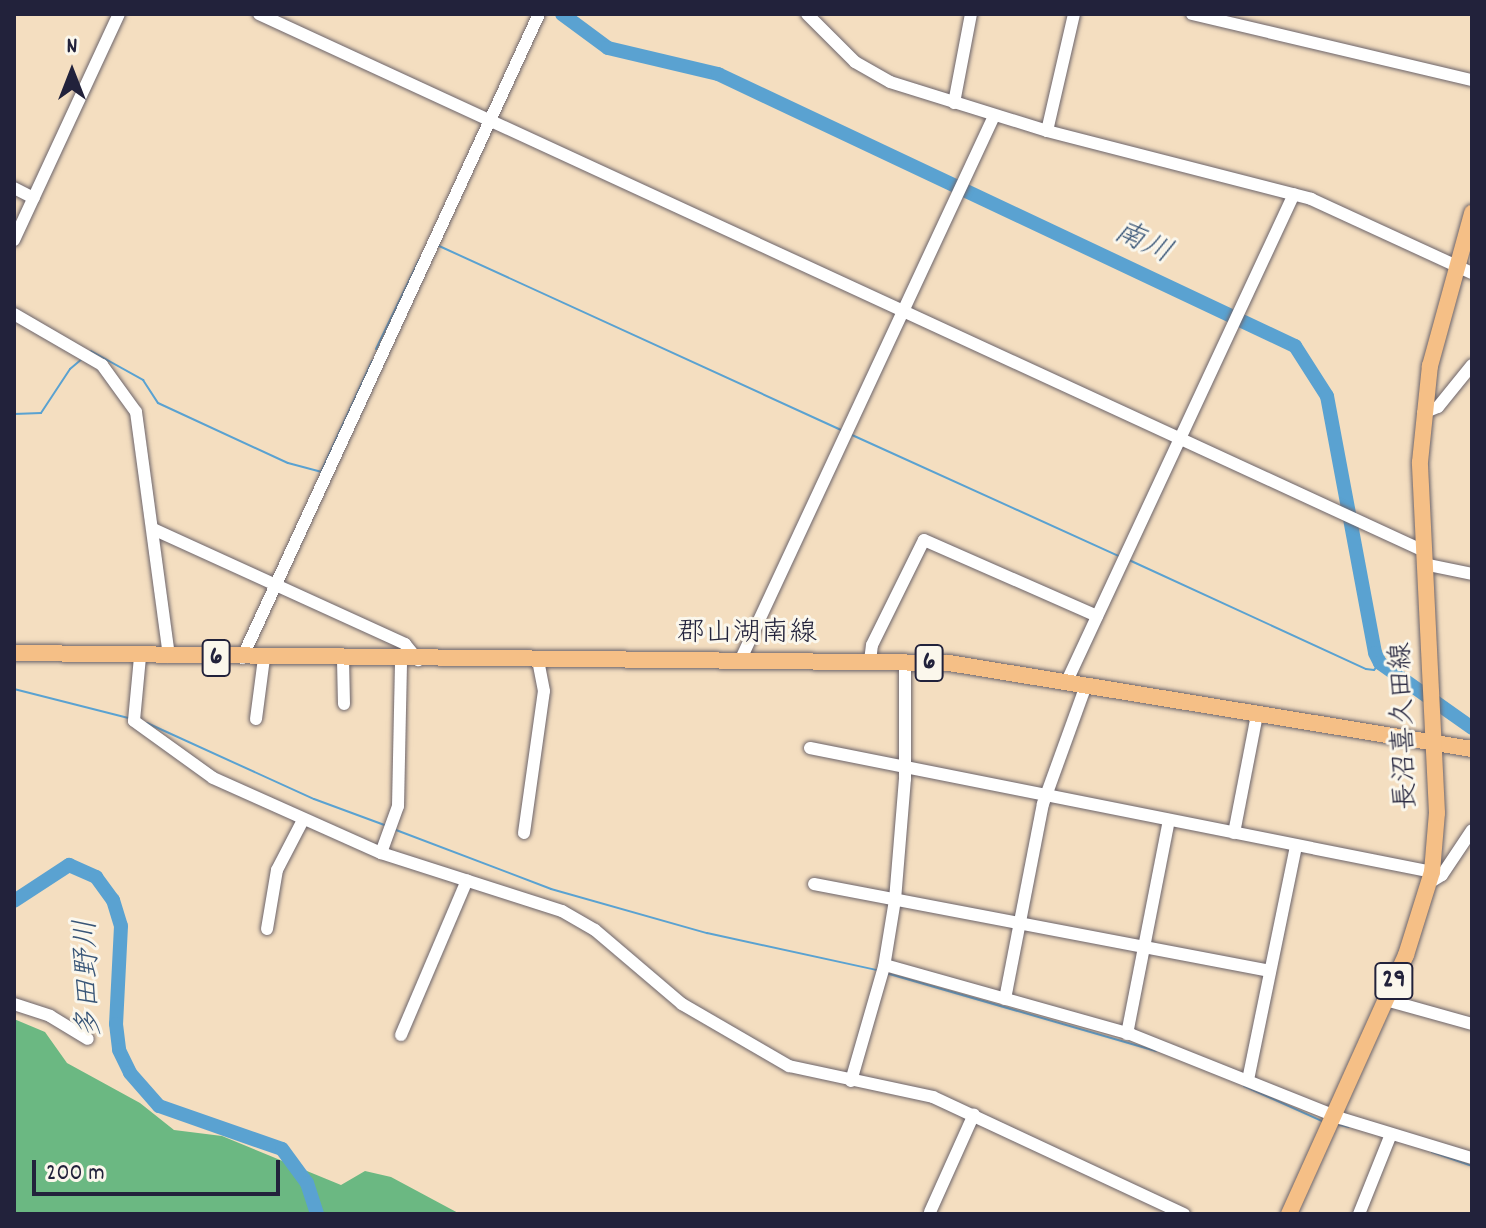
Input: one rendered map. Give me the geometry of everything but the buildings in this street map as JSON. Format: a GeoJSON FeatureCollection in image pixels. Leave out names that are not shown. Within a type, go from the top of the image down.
{"type":"FeatureCollection","features":[{"type":"Feature","properties":{"kind":"main road","name":"長沼喜久田線"},"geometry":{"type":"LineString","coordinates":[[1289,1214],[1419,922],[1430,878],[1437,813],[1420,462],[1423,413],[1465,270],[1472,213]]}},
{"type":"Feature","properties":{"kind":"main road","name":"郡山湖南線"},"geometry":{"type":"LineString","coordinates":[[14,653],[343,660],[870,661],[984,666],[1257,715],[1433,738],[1472,749]]}},
{"type":"Feature","properties":{"kind":"street"},"geometry":{"type":"LineString","coordinates":[[14,240],[119,14]]}},
{"type":"Feature","properties":{"kind":"street"},"geometry":{"type":"LineString","coordinates":[[259,14],[1356,521],[1424,557],[1472,574]]}},
{"type":"Feature","properties":{"kind":"street"},"geometry":{"type":"LineString","coordinates":[[242,658],[539,14]]}},
{"type":"Feature","properties":{"kind":"street"},"geometry":{"type":"LineString","coordinates":[[807,14],[866,70],[994,116],[1294,194],[1465,270]]}},
{"type":"Feature","properties":{"kind":"street"},"geometry":{"type":"LineString","coordinates":[[954,103],[971,14]]}},
{"type":"Feature","properties":{"kind":"street"},"geometry":{"type":"LineString","coordinates":[[1047,131],[1074,14]]}},
{"type":"Feature","properties":{"kind":"street"},"geometry":{"type":"LineString","coordinates":[[1192,14],[1472,80]]}},
{"type":"Feature","properties":{"kind":"street"},"geometry":{"type":"LineString","coordinates":[[740,661],[994,116]]}},
{"type":"Feature","properties":{"kind":"street"},"geometry":{"type":"LineString","coordinates":[[14,188],[34,198]]}},
{"type":"Feature","properties":{"kind":"street"},"geometry":{"type":"LineString","coordinates":[[1067,681],[1294,194]]}},
{"type":"Feature","properties":{"kind":"street"},"geometry":{"type":"LineString","coordinates":[[14,314],[102,365],[125,391],[141,427],[169,657]]}},
{"type":"Feature","properties":{"kind":"street"},"geometry":{"type":"LineString","coordinates":[[1423,413],[1438,407],[1472,365]]}},
{"type":"Feature","properties":{"kind":"street"},"geometry":{"type":"LineString","coordinates":[[153,529],[405,644],[418,660]]}},
{"type":"Feature","properties":{"kind":"street"},"geometry":{"type":"LineString","coordinates":[[870,661],[872,645],[924,540],[1097,616]]}},
{"type":"Feature","properties":{"kind":"street"},"geometry":{"type":"LineString","coordinates":[[140,657],[133,714],[147,734],[213,778],[381,853],[519,894],[580,920],[664,991],[752,1049],[789,1066],[921,1093],[974,1114],[1184,1214]]}},
{"type":"Feature","properties":{"kind":"street"},"geometry":{"type":"LineString","coordinates":[[256,719],[264,658]]}},
{"type":"Feature","properties":{"kind":"street"},"geometry":{"type":"LineString","coordinates":[[343,660],[344,704]]}},
{"type":"Feature","properties":{"kind":"street"},"geometry":{"type":"LineString","coordinates":[[381,853],[398,806],[401,660]]}},
{"type":"Feature","properties":{"kind":"street"},"geometry":{"type":"LineString","coordinates":[[524,833],[544,691],[538,661]]}},
{"type":"Feature","properties":{"kind":"street"},"geometry":{"type":"LineString","coordinates":[[851,1081],[885,965],[895,900],[905,768],[905,662]]}},
{"type":"Feature","properties":{"kind":"street"},"geometry":{"type":"LineString","coordinates":[[1005,999],[1043,804],[1049,798],[1086,685]]}},
{"type":"Feature","properties":{"kind":"street"},"geometry":{"type":"LineString","coordinates":[[1234,833],[1257,715]]}},
{"type":"Feature","properties":{"kind":"street"},"geometry":{"type":"LineString","coordinates":[[810,748],[1234,833],[1430,878],[1442,875],[1470,839]]}},
{"type":"Feature","properties":{"kind":"street"},"geometry":{"type":"LineString","coordinates":[[267,929],[277,870],[303,820]]}},
{"type":"Feature","properties":{"kind":"street"},"geometry":{"type":"LineString","coordinates":[[1127,1034],[1169,820]]}},
{"type":"Feature","properties":{"kind":"street"},"geometry":{"type":"LineString","coordinates":[[1248,1080],[1296,846]]}},
{"type":"Feature","properties":{"kind":"street"},"geometry":{"type":"LineString","coordinates":[[401,1035],[467,880]]}},
{"type":"Feature","properties":{"kind":"street"},"geometry":{"type":"LineString","coordinates":[[814,884],[1269,971]]}},
{"type":"Feature","properties":{"kind":"street"},"geometry":{"type":"LineString","coordinates":[[885,965],[1127,1034],[1335,1116],[1472,1158]]}},
{"type":"Feature","properties":{"kind":"street"},"geometry":{"type":"LineString","coordinates":[[1386,1000],[1472,1024]]}},
{"type":"Feature","properties":{"kind":"street"},"geometry":{"type":"LineString","coordinates":[[14,1004],[40,1012],[88,1039]]}},
{"type":"Feature","properties":{"kind":"street"},"geometry":{"type":"LineString","coordinates":[[930,1212],[974,1114]]}},
{"type":"Feature","properties":{"kind":"street"},"geometry":{"type":"LineString","coordinates":[[1359,1214],[1391,1134]]}},
{"type":"Feature","properties":{"kind":"green space"},"geometry":{"type":"Polygon","coordinates":[[[14,1019],[45,1032],[67,1063],[140,1103],[174,1130],[222,1136],[341,1185],[365,1171],[391,1177],[460,1214],[14,1214],[14,1019]]]}},
{"type":"Feature","properties":{"kind":"waterway","name":"南川"},"geometry":{"type":"LineString","coordinates":[[562,14],[608,48],[718,74],[1295,346],[1327,396],[1375,653],[1380,663],[1472,728]]}},
{"type":"Feature","properties":{"kind":"waterway"},"geometry":{"type":"LineString","coordinates":[[437,245],[842,430]]}},
{"type":"Feature","properties":{"kind":"waterway"},"geometry":{"type":"LineString","coordinates":[[376,349],[419,260]]}},
{"type":"Feature","properties":{"kind":"waterway"},"geometry":{"type":"LineString","coordinates":[[91,351],[143,380],[158,403],[288,463],[321,472],[372,361]]}},
{"type":"Feature","properties":{"kind":"waterway"},"geometry":{"type":"LineString","coordinates":[[14,414],[41,413],[70,369],[83,358]]}},
{"type":"Feature","properties":{"kind":"waterway"},"geometry":{"type":"LineString","coordinates":[[852,435],[1119,556]]}},
{"type":"Feature","properties":{"kind":"waterway"},"geometry":{"type":"LineString","coordinates":[[1129,560],[1366,669],[1374,670],[1380,663]]}},
{"type":"Feature","properties":{"kind":"waterway"},"geometry":{"type":"LineString","coordinates":[[14,689],[129,718]]}},
{"type":"Feature","properties":{"kind":"waterway"},"geometry":{"type":"LineString","coordinates":[[147,723],[314,799],[387,826]]}},
{"type":"Feature","properties":{"kind":"waterway"},"geometry":{"type":"LineString","coordinates":[[396,830],[551,889],[707,933],[876,970]]}},
{"type":"Feature","properties":{"kind":"waterway","name":"多田野川"},"geometry":{"type":"LineString","coordinates":[[14,901],[69,865],[96,877],[113,900],[121,926],[116,1024],[119,1050],[130,1073],[159,1106],[282,1149],[307,1183],[317,1214]]}},
{"type":"Feature","properties":{"kind":"waterway"},"geometry":{"type":"LineString","coordinates":[[886,973],[1156,1051]]}},
{"type":"Feature","properties":{"kind":"waterway"},"geometry":{"type":"LineString","coordinates":[[1244,1086],[1322,1121]]}},
{"type":"Feature","properties":{"kind":"waterway"},"geometry":{"type":"LineString","coordinates":[[1336,1124],[1349,1127]]}},
{"type":"Feature","properties":{"kind":"waterway"},"geometry":{"type":"LineString","coordinates":[[1432,1152],[1472,1166]]}}]}
